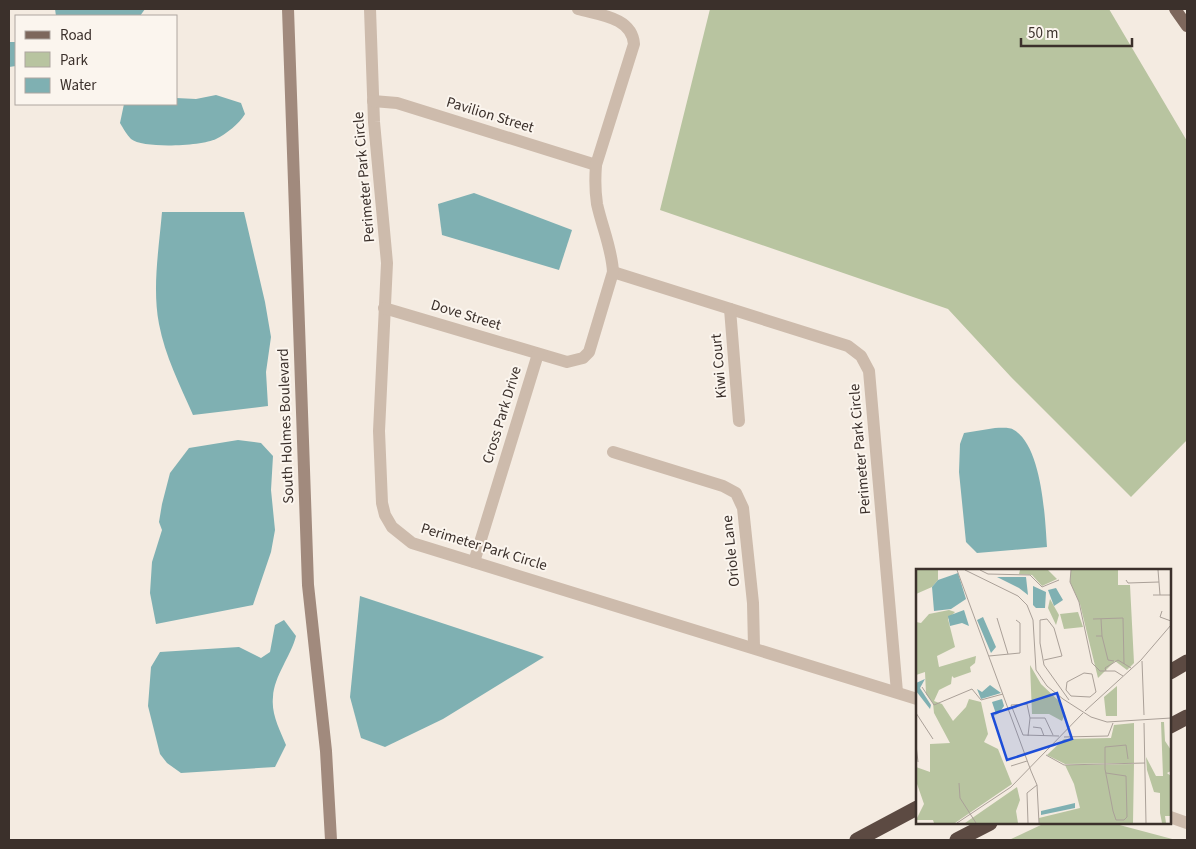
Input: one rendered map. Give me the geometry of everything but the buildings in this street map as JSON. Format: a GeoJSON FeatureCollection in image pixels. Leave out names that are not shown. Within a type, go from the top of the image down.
{"type":"FeatureCollection","features":[{"type":"Feature","properties":{"kind":"highway"},"geometry":{"type":"LineString","coordinates":[[1171,671],[1187,662]]}},
{"type":"Feature","properties":{"kind":"highway"},"geometry":{"type":"LineString","coordinates":[[1171,725],[1187,717]]}},
{"type":"Feature","properties":{"kind":"highway"},"geometry":{"type":"LineString","coordinates":[[856,840],[916,809]]}},
{"type":"Feature","properties":{"kind":"highway"},"geometry":{"type":"LineString","coordinates":[[957,840],[988,824]]}},
{"type":"Feature","properties":{"kind":"main road","name":"South Holmes Boulevard"},"geometry":{"type":"LineString","coordinates":[[288,9],[308,585],[325,743],[331,840]]}},
{"type":"Feature","properties":{"kind":"main road"},"geometry":{"type":"LineString","coordinates":[[1175,9],[1187,26]]}},
{"type":"Feature","properties":{"kind":"street","name":"Perimeter Park Circle"},"geometry":{"type":"LineString","coordinates":[[370,9],[373,101],[386,236],[379,431],[382,503],[385,515],[392,527],[412,543],[916,698]]}},
{"type":"Feature","properties":{"kind":"street"},"geometry":{"type":"LineString","coordinates":[[578,9],[624,23],[633,37],[634,44],[596,165],[594,185],[613,272]]}},
{"type":"Feature","properties":{"kind":"street","name":"Pavilion Street"},"geometry":{"type":"LineString","coordinates":[[373,101],[397,103],[596,165]]}},
{"type":"Feature","properties":{"kind":"street","name":"Perimeter Park Circle"},"geometry":{"type":"LineString","coordinates":[[613,272],[848,346],[861,356],[869,371],[897,692]]}},
{"type":"Feature","properties":{"kind":"street","name":"Cross Park Drive"},"geometry":{"type":"LineString","coordinates":[[474,562],[538,354],[567,362],[583,358],[589,352],[613,272]]}},
{"type":"Feature","properties":{"kind":"street","name":"Dove Street"},"geometry":{"type":"LineString","coordinates":[[384,308],[538,354]]}},
{"type":"Feature","properties":{"kind":"street","name":"Kiwi Court"},"geometry":{"type":"LineString","coordinates":[[730,309],[739,421]]}},
{"type":"Feature","properties":{"kind":"street","name":"Oriole Lane"},"geometry":{"type":"LineString","coordinates":[[613,452],[723,486],[736,493],[744,508],[754,603],[754,647]]}},
{"type":"Feature","properties":{"kind":"street"},"geometry":{"type":"LineString","coordinates":[[1171,817],[1187,823]]}},
{"type":"Feature","properties":{"kind":"green space"},"geometry":{"type":"Polygon","coordinates":[[[710,9],[1109,9],[1187,141],[1187,440],[1131,497],[1011,377],[948,309],[660,210],[710,9]]]}},
{"type":"Feature","properties":{"kind":"green space"},"geometry":{"type":"Polygon","coordinates":[[[1043,824],[1116,824],[1176,840],[1009,840],[1043,824]]]}},
{"type":"Feature","properties":{"kind":"water"},"geometry":{"type":"Polygon","coordinates":[[[55,9],[145,9],[141,15],[56,15],[55,9]]]}},
{"type":"Feature","properties":{"kind":"water"},"geometry":{"type":"Polygon","coordinates":[[[9,42],[15,42],[15,66],[9,67],[9,42]]]}},
{"type":"Feature","properties":{"kind":"water"},"geometry":{"type":"Polygon","coordinates":[[[216,95],[241,103],[245,114],[228,132],[216,139],[186,145],[159,145],[138,142],[131,139],[120,123],[124,105],[178,105],[178,98],[196,99],[216,95]]]}},
{"type":"Feature","properties":{"kind":"water"},"geometry":{"type":"Polygon","coordinates":[[[474,193],[572,230],[559,270],[442,235],[438,204],[474,193]]]}},
{"type":"Feature","properties":{"kind":"water"},"geometry":{"type":"Polygon","coordinates":[[[162,212],[244,212],[265,302],[271,337],[266,372],[268,406],[193,415],[169,359],[159,324],[156,282],[162,212]]]}},
{"type":"Feature","properties":{"kind":"water"},"geometry":{"type":"Polygon","coordinates":[[[995,428],[1014,430],[1031,451],[1043,501],[1047,547],[977,553],[966,542],[959,472],[960,444],[964,433],[995,428]]]}},
{"type":"Feature","properties":{"kind":"water"},"geometry":{"type":"Polygon","coordinates":[[[238,440],[261,443],[273,456],[271,490],[275,530],[271,552],[253,605],[156,624],[150,593],[152,562],[162,530],[159,522],[170,473],[189,448],[238,440]]]}},
{"type":"Feature","properties":{"kind":"water"},"geometry":{"type":"Polygon","coordinates":[[[360,596],[544,657],[443,719],[385,747],[361,738],[350,697],[360,596]]]}},
{"type":"Feature","properties":{"kind":"water"},"geometry":{"type":"Polygon","coordinates":[[[284,620],[296,636],[274,689],[273,703],[275,716],[286,745],[275,767],[181,773],[167,763],[160,754],[148,706],[151,667],[160,652],[239,647],[261,658],[270,652],[275,625],[284,620]]]}}]}
